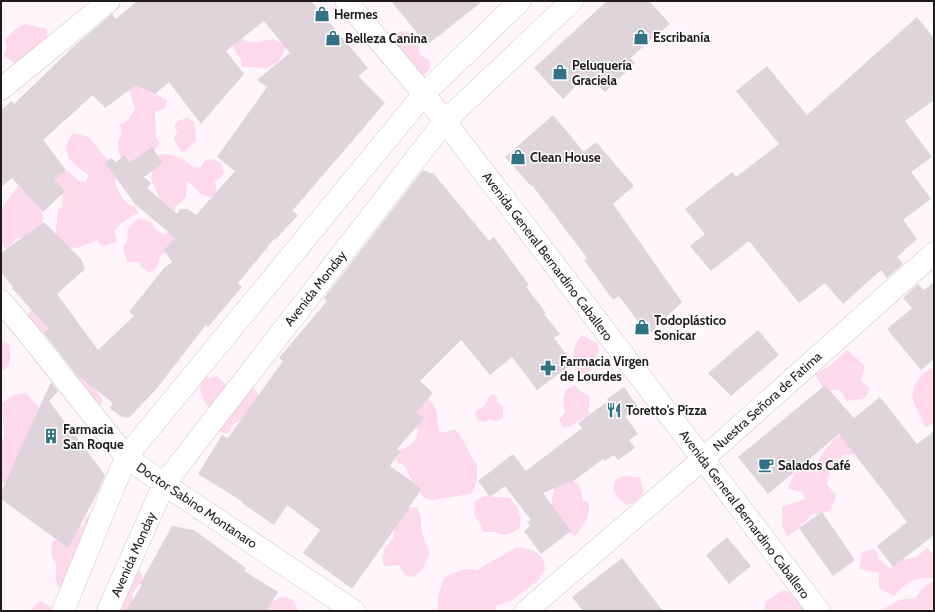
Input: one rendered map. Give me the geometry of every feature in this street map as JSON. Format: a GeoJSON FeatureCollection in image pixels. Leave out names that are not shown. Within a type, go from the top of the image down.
{"type":"FeatureCollection","features":[{"type":"Feature","properties":{"kind":"main road"},"geometry":{"type":"LineString","coordinates":[[1,89],[109,1]]}},
{"type":"Feature","properties":{"kind":"main road","name":"Avenida General Bernardino Caballero"},"geometry":{"type":"LineString","coordinates":[[346,1],[445,121],[819,611]]}},
{"type":"Feature","properties":{"kind":"main road"},"geometry":{"type":"LineString","coordinates":[[63,611],[126,457],[424,94],[520,1]]}},
{"type":"Feature","properties":{"kind":"main road","name":"Avenida Monday"},"geometry":{"type":"LineString","coordinates":[[108,611],[164,484],[445,121],[572,1]]}},
{"type":"Feature","properties":{"kind":"main road","name":"Nuestra Señora de Fatima"},"geometry":{"type":"LineString","coordinates":[[526,611],[703,459],[934,253]]}},
{"type":"Feature","properties":{"kind":"main road","name":"Doctor Sabino Montanaro"},"geometry":{"type":"LineString","coordinates":[[1,301],[28,332],[126,457],[354,611]]}},
{"type":"Feature","properties":{"kind":"shaded area"},"geometry":{"type":"Polygon","coordinates":[[[25,24],[47,29],[48,49],[23,69],[4,56],[7,46],[5,40],[14,30],[25,24]]]}},
{"type":"Feature","properties":{"kind":"shaded area"},"geometry":{"type":"Polygon","coordinates":[[[404,31],[414,37],[420,54],[430,61],[429,70],[419,79],[393,42],[396,33],[404,31]]]}},
{"type":"Feature","properties":{"kind":"shaded area"},"geometry":{"type":"Polygon","coordinates":[[[241,39],[250,42],[258,42],[274,39],[287,46],[278,62],[266,68],[243,67],[240,57],[233,47],[234,42],[241,39]]]}},
{"type":"Feature","properties":{"kind":"shaded area"},"geometry":{"type":"Polygon","coordinates":[[[140,80],[149,91],[167,100],[165,108],[155,112],[156,137],[160,144],[149,157],[132,162],[123,162],[118,148],[118,140],[122,134],[120,124],[128,120],[135,109],[129,90],[129,82],[140,80]]]}},
{"type":"Feature","properties":{"kind":"shaded area"},"geometry":{"type":"Polygon","coordinates":[[[188,118],[194,122],[196,141],[186,151],[181,152],[174,139],[177,132],[174,125],[180,120],[188,118]]]}},
{"type":"Feature","properties":{"kind":"shaded area"},"geometry":{"type":"Polygon","coordinates":[[[73,133],[89,137],[113,165],[116,174],[115,185],[122,198],[129,205],[135,207],[138,213],[121,223],[114,231],[117,241],[111,244],[101,246],[98,240],[77,248],[67,249],[57,243],[56,229],[58,210],[62,207],[63,197],[61,194],[52,189],[51,181],[57,172],[66,170],[79,181],[86,182],[88,175],[75,165],[68,157],[66,145],[73,133]]]}},
{"type":"Feature","properties":{"kind":"shaded area"},"geometry":{"type":"Polygon","coordinates":[[[163,154],[180,158],[194,168],[201,167],[205,160],[213,159],[221,164],[224,172],[222,176],[215,181],[217,194],[209,197],[201,194],[189,182],[187,182],[186,197],[176,206],[174,212],[160,199],[151,179],[155,156],[163,154]]]}},
{"type":"Feature","properties":{"kind":"shaded area"},"geometry":{"type":"Polygon","coordinates":[[[16,180],[35,191],[43,218],[41,226],[29,239],[21,237],[18,238],[6,249],[1,242],[1,215],[3,207],[20,183],[14,182],[16,180]]]}},
{"type":"Feature","properties":{"kind":"shaded area"},"geometry":{"type":"Polygon","coordinates":[[[138,218],[152,223],[155,229],[163,234],[172,231],[183,239],[172,251],[161,254],[155,270],[149,273],[138,262],[127,262],[123,248],[127,241],[128,229],[138,218]]]}},
{"type":"Feature","properties":{"kind":"shaded area"},"geometry":{"type":"Polygon","coordinates":[[[37,308],[50,321],[47,328],[48,332],[36,336],[26,320],[31,310],[37,308]]]}},
{"type":"Feature","properties":{"kind":"shaded area"},"geometry":{"type":"Polygon","coordinates":[[[582,335],[597,343],[599,350],[590,370],[582,374],[575,368],[573,359],[576,346],[582,335]]]}},
{"type":"Feature","properties":{"kind":"shaded area"},"geometry":{"type":"Polygon","coordinates":[[[1,340],[9,344],[10,360],[5,369],[1,371],[1,340]]]}},
{"type":"Feature","properties":{"kind":"shaded area"},"geometry":{"type":"Polygon","coordinates":[[[847,350],[865,366],[861,380],[870,389],[865,398],[847,401],[839,389],[825,392],[815,374],[832,364],[847,350]]]}},
{"type":"Feature","properties":{"kind":"shaded area"},"geometry":{"type":"Polygon","coordinates":[[[934,367],[934,423],[925,427],[912,398],[915,384],[924,373],[934,367]]]}},
{"type":"Feature","properties":{"kind":"shaded area"},"geometry":{"type":"Polygon","coordinates":[[[80,372],[88,378],[103,401],[97,408],[72,373],[80,372]]]}},
{"type":"Feature","properties":{"kind":"shaded area"},"geometry":{"type":"Polygon","coordinates":[[[217,376],[231,390],[251,384],[259,395],[260,403],[246,417],[232,425],[230,432],[226,434],[220,431],[213,421],[215,417],[202,397],[200,387],[205,377],[211,378],[217,376]]]}},
{"type":"Feature","properties":{"kind":"shaded area"},"geometry":{"type":"Polygon","coordinates":[[[575,385],[578,390],[589,396],[589,414],[570,427],[563,427],[559,419],[565,413],[563,400],[566,390],[575,385]]]}},
{"type":"Feature","properties":{"kind":"shaded area"},"geometry":{"type":"Polygon","coordinates":[[[26,393],[38,406],[43,419],[7,483],[1,483],[1,443],[4,436],[2,404],[12,396],[26,393]]]}},
{"type":"Feature","properties":{"kind":"shaded area"},"geometry":{"type":"Polygon","coordinates":[[[493,394],[497,397],[498,403],[503,407],[503,418],[496,421],[490,419],[485,422],[478,421],[475,412],[485,405],[490,395],[493,394]]]}},
{"type":"Feature","properties":{"kind":"shaded area"},"geometry":{"type":"Polygon","coordinates":[[[428,398],[436,409],[440,432],[447,432],[455,429],[477,465],[476,484],[470,494],[433,500],[424,498],[404,465],[398,463],[396,458],[402,449],[415,441],[419,429],[415,428],[409,413],[428,398]]]}},
{"type":"Feature","properties":{"kind":"shaded area"},"geometry":{"type":"Polygon","coordinates":[[[854,431],[859,454],[843,455],[830,471],[827,484],[836,496],[830,511],[811,515],[799,528],[787,537],[782,526],[782,507],[805,499],[803,492],[788,489],[794,473],[814,467],[836,437],[854,431]]]}},
{"type":"Feature","properties":{"kind":"shaded area"},"geometry":{"type":"Polygon","coordinates":[[[622,476],[641,478],[644,492],[636,501],[628,505],[615,494],[613,488],[615,481],[622,476]]]}},
{"type":"Feature","properties":{"kind":"shaded area"},"geometry":{"type":"Polygon","coordinates":[[[573,481],[579,484],[583,500],[589,504],[589,512],[586,519],[581,529],[575,536],[560,524],[554,515],[552,504],[554,487],[573,481]]]}},
{"type":"Feature","properties":{"kind":"shaded area"},"geometry":{"type":"Polygon","coordinates":[[[484,496],[510,498],[518,509],[521,521],[519,529],[507,535],[501,535],[496,532],[484,532],[474,514],[475,501],[484,496]]]}},
{"type":"Feature","properties":{"kind":"shaded area"},"geometry":{"type":"Polygon","coordinates":[[[416,507],[420,515],[421,528],[430,553],[422,570],[414,577],[406,576],[399,565],[384,566],[382,558],[385,548],[393,538],[395,524],[404,509],[416,507]]]}},
{"type":"Feature","properties":{"kind":"shaded area"},"geometry":{"type":"Polygon","coordinates":[[[91,514],[61,588],[58,586],[56,579],[56,564],[51,555],[52,542],[64,534],[84,525],[85,519],[91,514]]]}},
{"type":"Feature","properties":{"kind":"shaded area"},"geometry":{"type":"Polygon","coordinates":[[[517,547],[532,550],[543,559],[545,570],[541,574],[539,580],[512,600],[496,606],[495,611],[438,611],[438,596],[444,578],[464,570],[477,570],[517,547]]]}},
{"type":"Feature","properties":{"kind":"shaded area"},"geometry":{"type":"Polygon","coordinates":[[[927,548],[934,555],[934,578],[916,579],[911,581],[903,586],[894,596],[879,588],[879,573],[859,569],[862,552],[875,549],[880,560],[890,569],[904,559],[915,558],[927,548]]]}},
{"type":"Feature","properties":{"kind":"shaded area"},"geometry":{"type":"Polygon","coordinates":[[[131,569],[140,572],[143,577],[140,584],[134,590],[131,607],[126,611],[100,611],[131,569]]]}},
{"type":"Feature","properties":{"kind":"shaded area"},"geometry":{"type":"Polygon","coordinates":[[[934,581],[934,611],[880,611],[899,600],[915,598],[926,585],[934,581]]]}},
{"type":"Feature","properties":{"kind":"shaded area"},"geometry":{"type":"Polygon","coordinates":[[[783,590],[798,594],[810,611],[765,611],[765,602],[783,590]]]}},
{"type":"Feature","properties":{"kind":"shaded area"},"geometry":{"type":"Polygon","coordinates":[[[283,597],[289,598],[293,601],[298,611],[261,611],[269,603],[283,597]]]}},
{"type":"Feature","properties":{"kind":"shaded area"},"geometry":{"type":"Polygon","coordinates":[[[40,601],[51,607],[53,611],[29,611],[40,601]]]}},
{"type":"Feature","properties":{"kind":"building"},"geometry":{"type":"Polygon","coordinates":[[[137,1],[311,1],[368,68],[358,76],[385,103],[292,211],[298,215],[276,239],[275,238],[238,283],[242,287],[208,327],[206,325],[157,388],[129,418],[120,416],[110,408],[113,403],[76,374],[44,333],[49,329],[12,288],[13,287],[1,272],[1,253],[44,222],[81,259],[85,269],[57,294],[98,350],[134,316],[129,312],[164,268],[172,262],[164,250],[175,238],[135,204],[105,163],[111,158],[116,162],[125,155],[129,163],[152,147],[163,163],[144,177],[151,183],[147,188],[177,214],[180,209],[188,209],[196,215],[235,171],[217,157],[267,87],[257,80],[290,53],[264,21],[226,51],[244,74],[201,124],[169,82],[155,94],[136,85],[105,108],[93,95],[43,140],[66,170],[54,179],[65,191],[43,212],[12,178],[1,187],[1,110],[12,101],[14,104],[72,48],[112,14],[116,19],[137,1]]]}},
{"type":"Feature","properties":{"kind":"building"},"geometry":{"type":"Polygon","coordinates":[[[391,1],[483,1],[427,45],[391,1]]]}},
{"type":"Feature","properties":{"kind":"building"},"geometry":{"type":"Polygon","coordinates":[[[607,1],[649,1],[670,24],[630,58],[635,63],[605,92],[587,75],[563,99],[534,68],[607,1]]]}},
{"type":"Feature","properties":{"kind":"building"},"geometry":{"type":"Polygon","coordinates":[[[917,17],[934,38],[934,100],[905,121],[932,157],[911,172],[931,199],[903,220],[917,239],[897,257],[903,264],[887,278],[881,270],[843,304],[825,283],[799,303],[749,241],[711,271],[690,246],[705,234],[685,209],[732,172],[736,177],[779,144],[736,91],[767,66],[807,115],[917,17]]]}},
{"type":"Feature","properties":{"kind":"building"},"geometry":{"type":"Polygon","coordinates":[[[553,115],[584,152],[596,142],[634,186],[613,204],[682,302],[648,335],[619,296],[613,300],[584,260],[587,258],[532,185],[531,186],[505,157],[553,115]]]}},
{"type":"Feature","properties":{"kind":"building"},"geometry":{"type":"Polygon","coordinates":[[[423,170],[434,174],[489,241],[494,237],[529,285],[526,287],[546,313],[544,314],[560,334],[554,338],[573,363],[537,390],[512,357],[490,375],[461,340],[420,381],[433,393],[416,412],[424,418],[397,449],[401,451],[390,466],[413,482],[421,490],[352,589],[303,553],[320,530],[287,505],[274,525],[242,503],[243,502],[198,474],[222,435],[228,438],[283,361],[279,358],[327,301],[324,298],[423,170]]]}},
{"type":"Feature","properties":{"kind":"building"},"geometry":{"type":"Polygon","coordinates":[[[934,282],[934,359],[921,370],[887,329],[912,308],[903,298],[918,284],[924,290],[934,282]]]}},
{"type":"Feature","properties":{"kind":"building"},"geometry":{"type":"Polygon","coordinates":[[[758,330],[779,355],[731,396],[708,373],[758,330]]]}},
{"type":"Feature","properties":{"kind":"building","name":"Farmacia San Roque"},"geometry":{"type":"Polygon","coordinates":[[[51,382],[58,391],[49,401],[105,475],[98,492],[68,548],[1,499],[1,492],[51,382]]]}},
{"type":"Feature","properties":{"kind":"building"},"geometry":{"type":"Polygon","coordinates":[[[825,385],[854,418],[880,397],[917,444],[934,431],[934,535],[893,567],[877,546],[907,522],[839,434],[768,494],[738,457],[825,385]]]}},
{"type":"Feature","properties":{"kind":"building"},"geometry":{"type":"Polygon","coordinates":[[[624,387],[638,407],[625,416],[638,434],[629,440],[635,448],[618,460],[614,455],[604,461],[603,459],[575,480],[543,493],[571,531],[541,554],[524,531],[530,526],[527,522],[531,520],[505,486],[490,497],[478,481],[513,454],[526,471],[582,428],[578,423],[624,387]]]}},
{"type":"Feature","properties":{"kind":"building"},"geometry":{"type":"Polygon","coordinates":[[[822,512],[855,560],[833,576],[799,528],[822,512]]]}},
{"type":"Feature","properties":{"kind":"building"},"geometry":{"type":"Polygon","coordinates":[[[172,526],[194,530],[246,568],[244,571],[278,592],[266,611],[126,611],[142,585],[140,584],[172,526]]]}},
{"type":"Feature","properties":{"kind":"building"},"geometry":{"type":"Polygon","coordinates":[[[727,537],[751,566],[729,584],[706,555],[727,537]]]}},
{"type":"Feature","properties":{"kind":"building"},"geometry":{"type":"Polygon","coordinates":[[[622,558],[663,611],[583,611],[572,597],[622,558]]]}},
{"type":"Feature","properties":{"kind":"place","name":"Hermes"},"geometry":{"type":"Point","coordinates":[322,14]}},
{"type":"Feature","properties":{"kind":"place","name":"Escribanía"},"geometry":{"type":"Point","coordinates":[641,37]}},
{"type":"Feature","properties":{"kind":"place","name":"Belleza Canina"},"geometry":{"type":"Point","coordinates":[333,38]}},
{"type":"Feature","properties":{"kind":"place","name":"Peluquería Graciela"},"geometry":{"type":"Point","coordinates":[560,72]}},
{"type":"Feature","properties":{"kind":"place","name":"Clean House"},"geometry":{"type":"Point","coordinates":[518,157]}},
{"type":"Feature","properties":{"kind":"place","name":"Todoplástico Sonicar"},"geometry":{"type":"Point","coordinates":[642,327]}},
{"type":"Feature","properties":{"kind":"place","name":"Farmacia Virgen de Lourdes"},"geometry":{"type":"Point","coordinates":[548,368]}},
{"type":"Feature","properties":{"kind":"place","name":"Toretto's Pizza"},"geometry":{"type":"Point","coordinates":[614,410]}},
{"type":"Feature","properties":{"kind":"place","name":"Farmacia San Roque"},"geometry":{"type":"Point","coordinates":[51,436]}},
{"type":"Feature","properties":{"kind":"place","name":"Salados Café"},"geometry":{"type":"Point","coordinates":[766,465]}}]}
